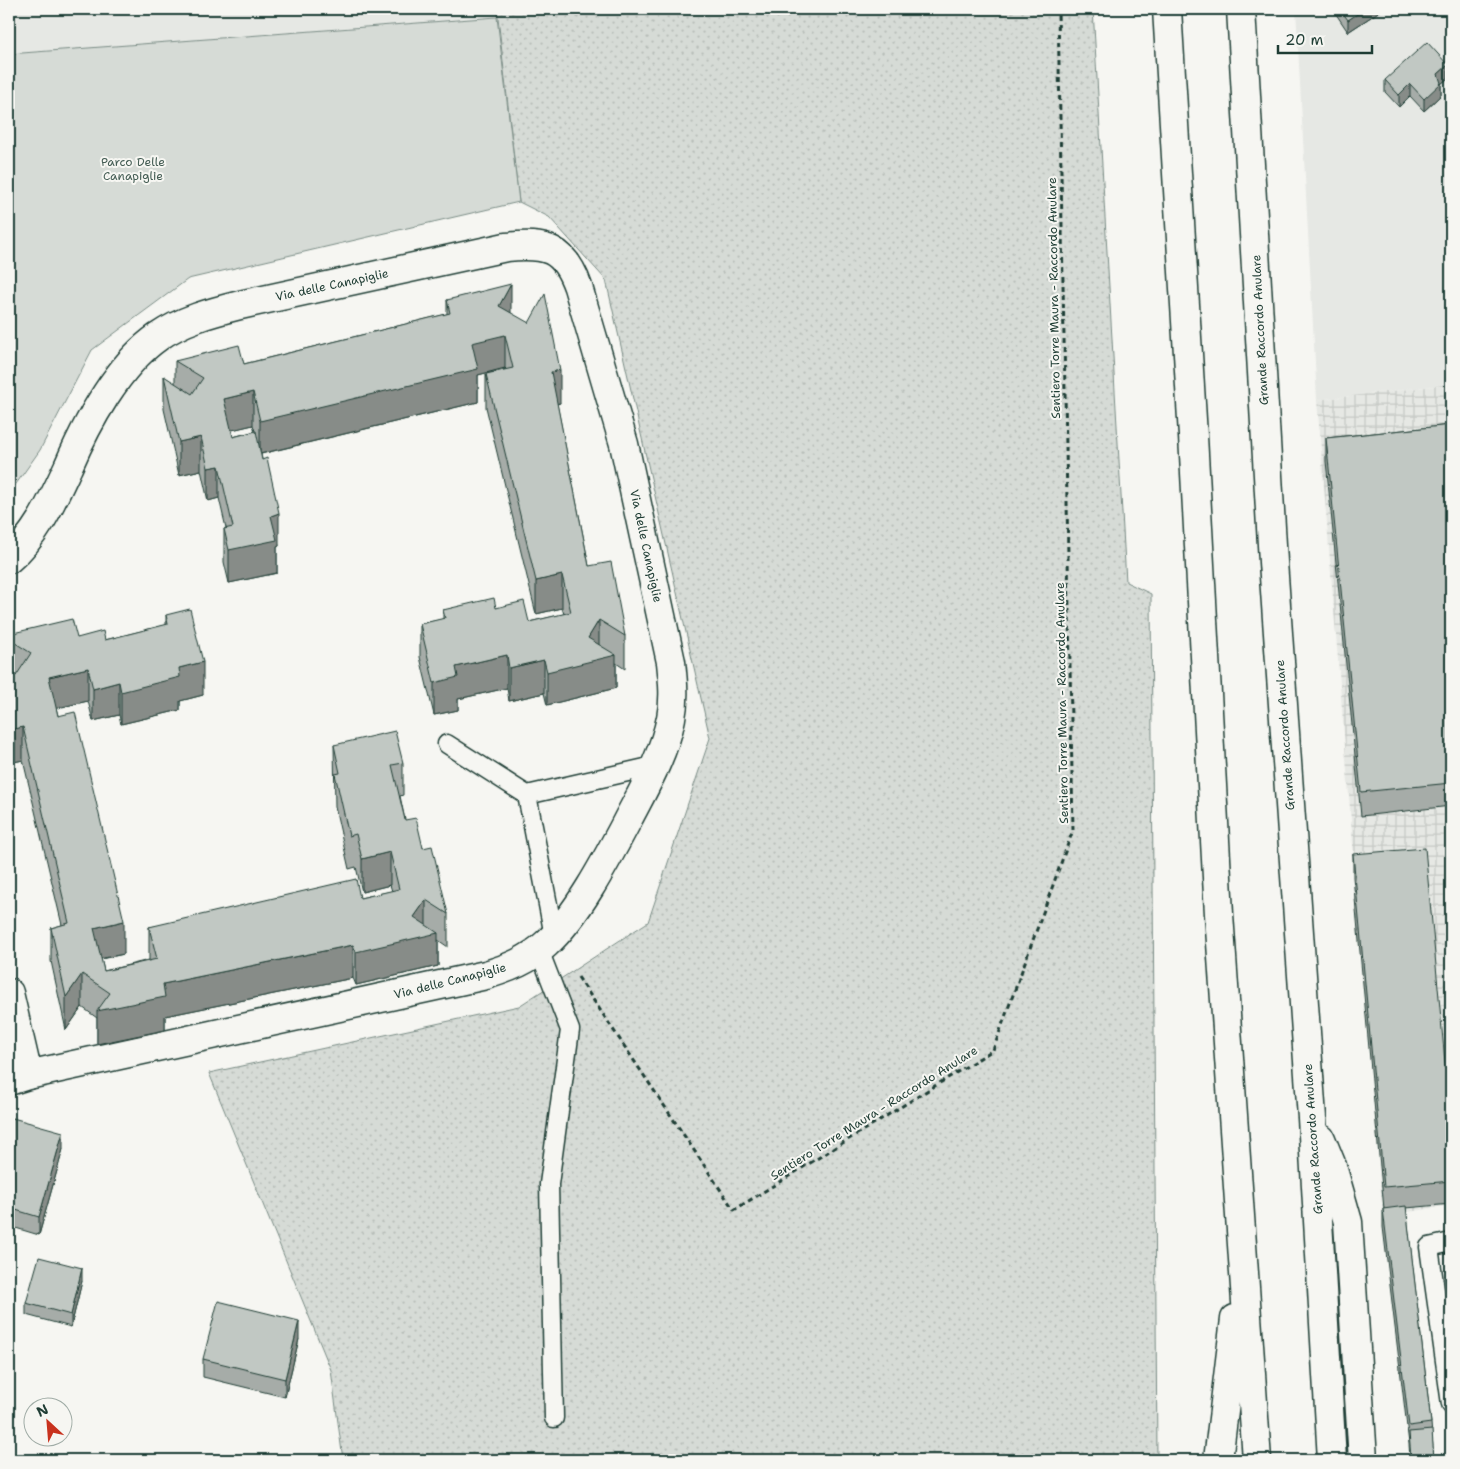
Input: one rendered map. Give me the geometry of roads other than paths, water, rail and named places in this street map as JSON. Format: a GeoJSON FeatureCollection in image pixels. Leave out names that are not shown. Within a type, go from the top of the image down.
{"type":"FeatureCollection","features":[{"type":"Feature","properties":{"kind":"main road"},"geometry":{"type":"LineString","coordinates":[[1166,9],[1193,436],[1219,904],[1257,1460]]}},
{"type":"Feature","properties":{"kind":"main road","name":"Grande Raccordo Anulare"},"geometry":{"type":"LineString","coordinates":[[1241,9],[1274,572],[1312,1118],[1332,1460]]}},
{"type":"Feature","properties":{"kind":"main road","name":"Via delle Canapiglie"},"geometry":{"type":"LineString","coordinates":[[9,559],[27,540],[47,512],[78,444],[113,386],[146,347],[173,328],[223,309],[506,247],[523,245],[545,248],[559,254],[566,262],[573,272],[578,286],[624,444],[671,662],[674,691],[671,720],[654,766],[602,866],[578,904],[546,943],[522,962],[486,975],[19,1078]]}},
{"type":"Feature","properties":{"kind":"main road"},"geometry":{"type":"LineString","coordinates":[[9,993],[19,1078]]}},
{"type":"Feature","properties":{"kind":"main road"},"geometry":{"type":"LineString","coordinates":[[1312,1118],[1332,1166],[1348,1222],[1363,1460]]}},
{"type":"Feature","properties":{"kind":"main road"},"geometry":{"type":"LineString","coordinates":[[1218,1460],[1243,1253]]}},
{"type":"Feature","properties":{"kind":"lane"},"geometry":{"type":"LineString","coordinates":[[447,744],[526,795],[654,766]]}},
{"type":"Feature","properties":{"kind":"lane"},"geometry":{"type":"LineString","coordinates":[[526,795],[546,943],[570,1030],[549,1184],[554,1418]]}},
{"type":"Feature","properties":{"kind":"lane"},"geometry":{"type":"LineString","coordinates":[[1451,1242],[1429,1247],[1451,1404]]}},
{"type":"Feature","properties":{"kind":"park label","name":"Parco Delle Canapiglie"},"geometry":{"type":"Point","coordinates":[133,169]}}]}
